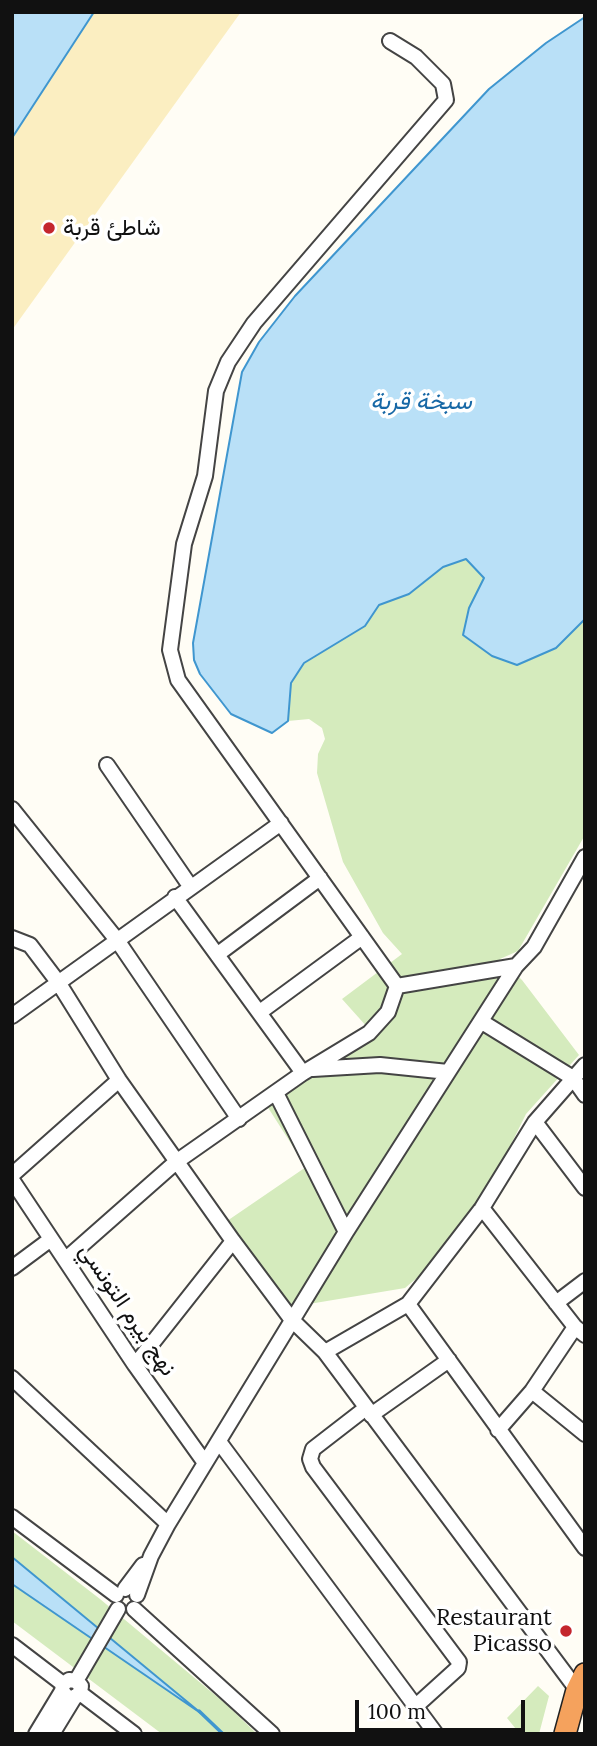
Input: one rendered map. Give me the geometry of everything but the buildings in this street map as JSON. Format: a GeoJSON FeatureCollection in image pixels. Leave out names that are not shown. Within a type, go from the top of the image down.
{"type":"FeatureCollection","features":[{"type":"Feature","properties":{"kind":"highway"},"geometry":{"type":"LineString","coordinates":[[565,1734],[582,1687]]}},
{"type":"Feature","properties":{"kind":"street"},"geometry":{"type":"LineString","coordinates":[[390,41],[416,57],[443,84],[446,100],[254,323],[228,362],[216,391],[205,476],[184,544],[170,650],[178,680],[397,986]]}},
{"type":"Feature","properties":{"kind":"street"},"geometry":{"type":"LineString","coordinates":[[107,765],[190,886]]}},
{"type":"Feature","properties":{"kind":"street"},"geometry":{"type":"LineString","coordinates":[[12,809],[117,940],[240,1118]]}},
{"type":"Feature","properties":{"kind":"street"},"geometry":{"type":"LineString","coordinates":[[12,1016],[281,823]]}},
{"type":"Feature","properties":{"kind":"street"},"geometry":{"type":"LineString","coordinates":[[52,1734],[73,1687],[205,1463],[220,1443],[346,1232],[448,1072],[516,966],[534,947],[585,857]]}},
{"type":"Feature","properties":{"kind":"street"},"geometry":{"type":"LineString","coordinates":[[218,954],[320,878]]}},
{"type":"Feature","properties":{"kind":"street"},"geometry":{"type":"LineString","coordinates":[[175,897],[307,1071]]}},
{"type":"Feature","properties":{"kind":"street"},"geometry":{"type":"LineString","coordinates":[[260,1012],[362,937]]}},
{"type":"Feature","properties":{"kind":"street"},"geometry":{"type":"LineString","coordinates":[[12,939],[30,945],[58,982],[119,1080],[233,1241],[292,1320],[325,1352],[368,1412],[582,1687]]}},
{"type":"Feature","properties":{"kind":"street"},"geometry":{"type":"LineString","coordinates":[[397,986],[516,966]]}},
{"type":"Feature","properties":{"kind":"street"},"geometry":{"type":"LineString","coordinates":[[66,1259],[176,1162],[380,1022],[388,1012],[397,986]]}},
{"type":"Feature","properties":{"kind":"street"},"geometry":{"type":"LineString","coordinates":[[482,1022],[573,1078],[585,1095]]}},
{"type":"Feature","properties":{"kind":"street"},"geometry":{"type":"LineString","coordinates":[[307,1071],[380,1065],[448,1072]]}},
{"type":"Feature","properties":{"kind":"street"},"geometry":{"type":"LineString","coordinates":[[325,1352],[408,1304],[482,1208],[535,1122],[585,1065]]}},
{"type":"Feature","properties":{"kind":"street"},"geometry":{"type":"LineString","coordinates":[[12,1177],[119,1080]]}},
{"type":"Feature","properties":{"kind":"street"},"geometry":{"type":"LineString","coordinates":[[276,1093],[346,1232]]}},
{"type":"Feature","properties":{"kind":"street"},"geometry":{"type":"LineString","coordinates":[[535,1122],[585,1188]]}},
{"type":"Feature","properties":{"kind":"street","name":"نهج بيرم التونسي"},"geometry":{"type":"LineString","coordinates":[[12,1177],[135,1365],[205,1463]]}},
{"type":"Feature","properties":{"kind":"street"},"geometry":{"type":"LineString","coordinates":[[482,1208],[580,1331],[499,1430]]}},
{"type":"Feature","properties":{"kind":"street"},"geometry":{"type":"LineString","coordinates":[[12,1268],[51,1238]]}},
{"type":"Feature","properties":{"kind":"street"},"geometry":{"type":"LineString","coordinates":[[135,1365],[233,1241]]}},
{"type":"Feature","properties":{"kind":"street"},"geometry":{"type":"LineString","coordinates":[[556,1303],[585,1281]]}},
{"type":"Feature","properties":{"kind":"street"},"geometry":{"type":"LineString","coordinates":[[408,1304],[585,1548]]}},
{"type":"Feature","properties":{"kind":"street"},"geometry":{"type":"LineString","coordinates":[[416,1706],[458,1668],[459,1662],[313,1467],[310,1459],[313,1449],[449,1360]]}},
{"type":"Feature","properties":{"kind":"street"},"geometry":{"type":"LineString","coordinates":[[12,1378],[168,1524]]}},
{"type":"Feature","properties":{"kind":"street"},"geometry":{"type":"LineString","coordinates":[[532,1391],[585,1434]]}},
{"type":"Feature","properties":{"kind":"street"},"geometry":{"type":"LineString","coordinates":[[220,1443],[436,1734]]}},
{"type":"Feature","properties":{"kind":"street"},"geometry":{"type":"LineString","coordinates":[[12,1517],[124,1602],[272,1734]]}},
{"type":"Feature","properties":{"kind":"street"},"geometry":{"type":"LineString","coordinates":[[12,1645],[134,1734]]}},
{"type":"Feature","properties":{"kind":"street"},"geometry":{"type":"LineString","coordinates":[[36,1734],[73,1687]]}},
{"type":"Feature","properties":{"kind":"green space"},"geometry":{"type":"Polygon","coordinates":[[[466,559],[484,578],[469,608],[492,656],[517,665],[556,648],[585,619],[585,835],[518,951],[500,959],[522,980],[579,1055],[526,1114],[483,1201],[437,1261],[405,1288],[285,1308],[227,1221],[306,1167],[267,1106],[368,1028],[342,999],[402,954],[383,933],[343,862],[317,773],[318,754],[325,739],[322,728],[309,719],[288,721],[291,683],[303,663],[365,626],[379,605],[409,594],[443,567],[466,559]]]}},
{"type":"Feature","properties":{"kind":"green space"},"geometry":{"type":"Polygon","coordinates":[[[12,1531],[100,1599],[227,1705],[257,1734],[162,1734],[12,1621],[12,1584],[193,1707],[12,1557],[12,1531]]]}},
{"type":"Feature","properties":{"kind":"green space"},"geometry":{"type":"Polygon","coordinates":[[[538,1686],[549,1696],[539,1734],[520,1734],[507,1718],[538,1686]]]}},
{"type":"Feature","properties":{"kind":"sand","name":"شاطئ قربة"},"geometry":{"type":"Polygon","coordinates":[[[94,12],[241,12],[12,330],[12,138],[94,12]]]}},
{"type":"Feature","properties":{"kind":"water"},"geometry":{"type":"Polygon","coordinates":[[[12,12],[94,12],[12,138],[12,12]]]}},
{"type":"Feature","properties":{"kind":"water","name":"سبخة قربة"},"geometry":{"type":"Polygon","coordinates":[[[585,17],[585,619],[556,648],[517,665],[492,656],[463,635],[469,608],[484,578],[466,559],[443,567],[409,594],[379,605],[365,626],[304,663],[291,683],[288,721],[272,733],[231,714],[200,674],[194,660],[193,643],[242,372],[259,342],[295,296],[489,89],[546,43],[585,17]]]}},
{"type":"Feature","properties":{"kind":"water"},"geometry":{"type":"Polygon","coordinates":[[[12,1557],[202,1714],[12,1584],[12,1557]]]}},
{"type":"Feature","properties":{"kind":"waterway"},"geometry":{"type":"LineString","coordinates":[[199,1711],[223,1734]]}},
{"type":"Feature","properties":{"kind":"place","name":"شاطئ قربة"},"geometry":{"type":"Point","coordinates":[49,228]}},
{"type":"Feature","properties":{"kind":"place","name":"Restaurant Picasso"},"geometry":{"type":"Point","coordinates":[566,1631]}}]}
